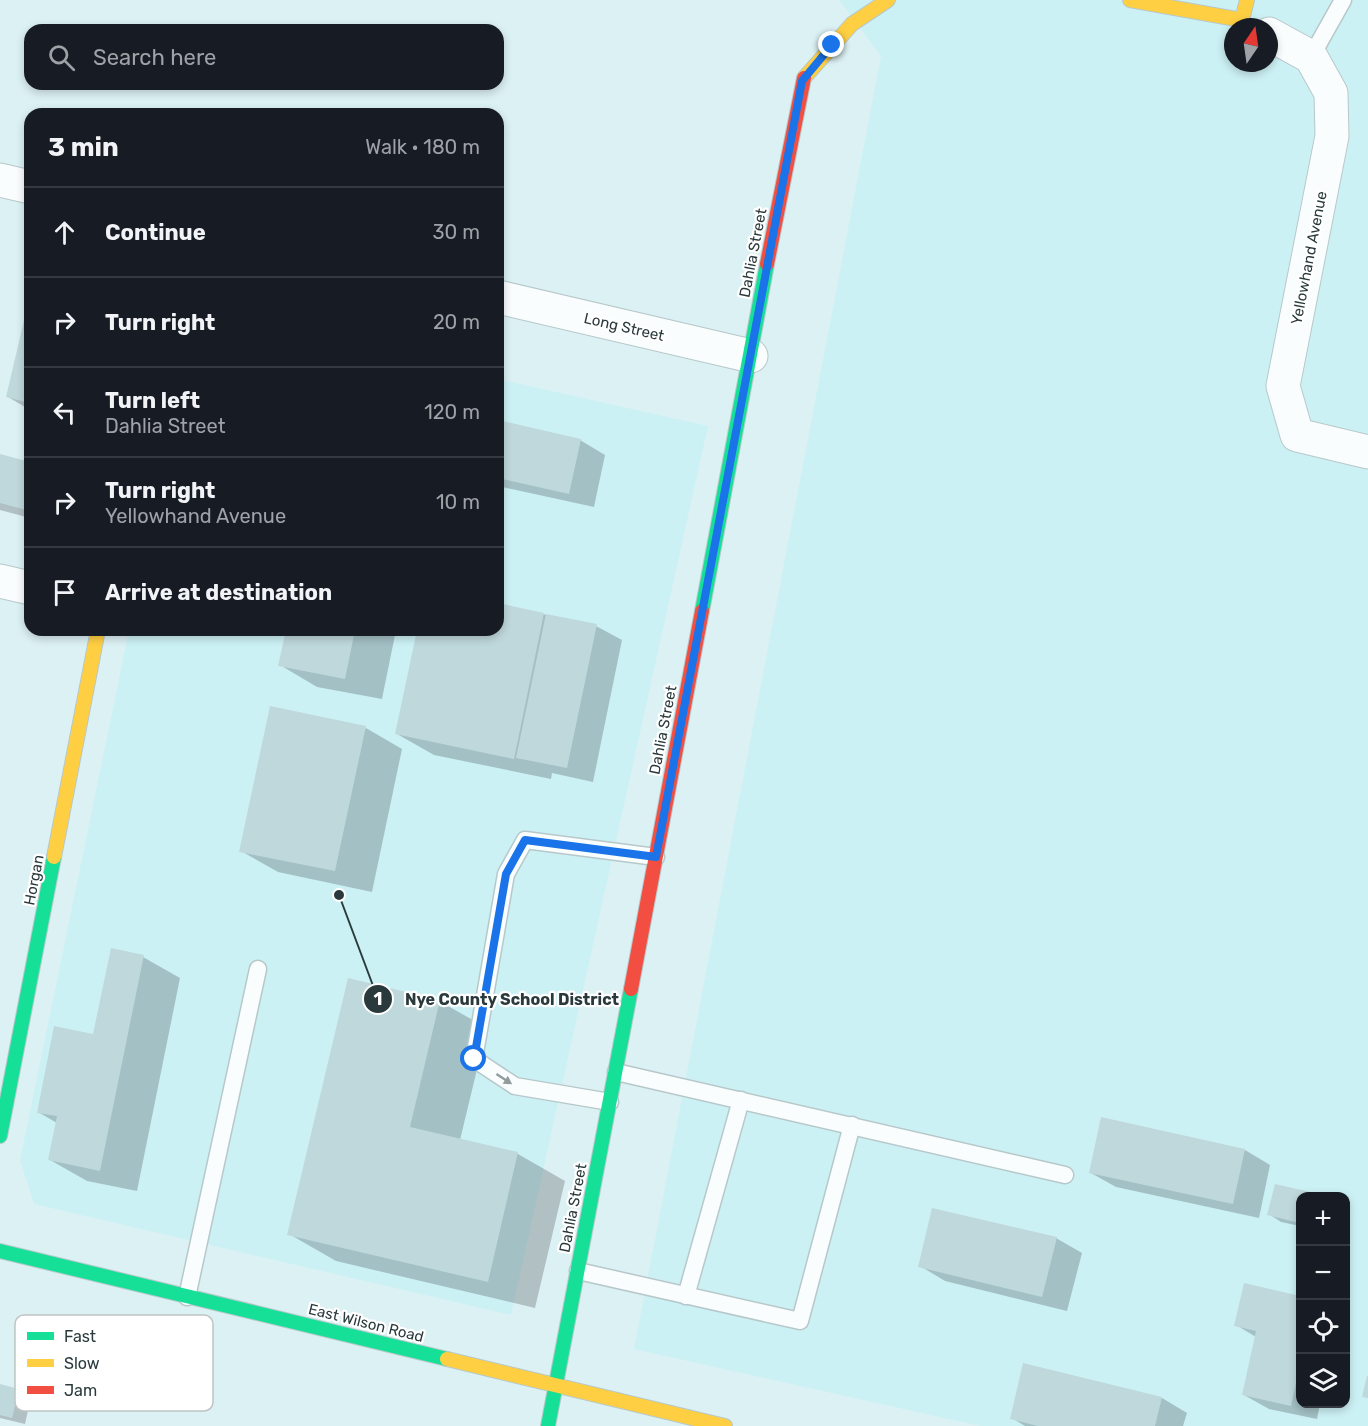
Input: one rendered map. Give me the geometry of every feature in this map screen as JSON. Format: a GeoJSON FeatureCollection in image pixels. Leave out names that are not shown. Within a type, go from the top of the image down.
{"type":"FeatureCollection","features":[{"type":"Feature","properties":{"kind":"street","name":"Dahlia Street"},"geometry":{"type":"LineString","coordinates":[[548,1426],[802,81],[832,45],[877,4],[888,0]]}},
{"type":"Feature","properties":{"kind":"street"},"geometry":{"type":"LineString","coordinates":[[1130,0],[1241,18]]}},
{"type":"Feature","properties":{"kind":"street"},"geometry":{"type":"LineString","coordinates":[[1278,36],[1311,57]]}},
{"type":"Feature","properties":{"kind":"street","name":"Yellowhand Avenue"},"geometry":{"type":"LineString","coordinates":[[1311,57],[1331,93],[1332,136],[1283,386],[1297,435],[1368,452]]}},
{"type":"Feature","properties":{"kind":"street"},"geometry":{"type":"LineString","coordinates":[[0,180],[24,186]]}},
{"type":"Feature","properties":{"kind":"street","name":"Long Street"},"geometry":{"type":"LineString","coordinates":[[504,298],[751,356]]}},
{"type":"Feature","properties":{"kind":"street"},"geometry":{"type":"LineString","coordinates":[[0,582],[24,587]]}},
{"type":"Feature","properties":{"kind":"street","name":"Horgan"},"geometry":{"type":"LineString","coordinates":[[0,1136],[97,636]]}},
{"type":"Feature","properties":{"kind":"street","name":"East Wilson Road"},"geometry":{"type":"LineString","coordinates":[[0,1251],[725,1426]]}},
{"type":"Feature","properties":{"kind":"lane"},"geometry":{"type":"LineString","coordinates":[[1311,57],[1344,0]]}},
{"type":"Feature","properties":{"kind":"lane"},"geometry":{"type":"LineString","coordinates":[[610,1102],[515,1086],[474,1059],[506,874],[525,840],[656,857]]}},
{"type":"Feature","properties":{"kind":"lane"},"geometry":{"type":"LineString","coordinates":[[187,1297],[258,969]]}},
{"type":"Feature","properties":{"kind":"lane"},"geometry":{"type":"LineString","coordinates":[[616,1072],[1065,1175]]}},
{"type":"Feature","properties":{"kind":"lane"},"geometry":{"type":"LineString","coordinates":[[686,1296],[741,1100]]}},
{"type":"Feature","properties":{"kind":"lane"},"geometry":{"type":"LineString","coordinates":[[578,1271],[800,1321],[852,1125]]}},
{"type":"Feature","properties":{"kind":"shaded area"},"geometry":{"type":"Polygon","coordinates":[[[839,0],[1368,0],[1368,1426],[980,1426],[634,1349],[881,56],[839,0]]]}},
{"type":"Feature","properties":{"kind":"shaded area"},"geometry":{"type":"Polygon","coordinates":[[[504,380],[708,426],[511,1315],[34,1204],[20,1160],[128,636],[504,636],[504,380]]]}},
{"type":"Feature","properties":{"kind":"building"},"geometry":{"type":"Polygon","coordinates":[[[24,320],[24,402],[6,397],[24,320]]]}},
{"type":"Feature","properties":{"kind":"building"},"geometry":{"type":"Polygon","coordinates":[[[504,421],[581,439],[569,494],[504,479],[504,421]]]}},
{"type":"Feature","properties":{"kind":"building"},"geometry":{"type":"Polygon","coordinates":[[[0,454],[24,460],[24,509],[0,503],[0,454]]]}},
{"type":"Feature","properties":{"kind":"building"},"geometry":{"type":"Polygon","coordinates":[[[504,604],[544,613],[514,759],[395,734],[416,636],[504,636],[504,604]]]}},
{"type":"Feature","properties":{"kind":"building"},"geometry":{"type":"Polygon","coordinates":[[[546,614],[597,624],[567,768],[516,758],[546,614]]]}},
{"type":"Feature","properties":{"kind":"building"},"geometry":{"type":"Polygon","coordinates":[[[285,636],[354,636],[345,679],[278,666],[285,636]]]}},
{"type":"Feature","properties":{"kind":"building"},"geometry":{"type":"Polygon","coordinates":[[[270,706],[366,726],[335,871],[239,852],[270,706]]]}},
{"type":"Feature","properties":{"kind":"building"},"geometry":{"type":"Polygon","coordinates":[[[111,948],[144,955],[100,1171],[48,1160],[57,1116],[37,1113],[54,1026],[93,1034],[111,948]]]}},
{"type":"Feature","properties":{"kind":"building"},"geometry":{"type":"Polygon","coordinates":[[[348,978],[440,1000],[410,1127],[518,1152],[488,1282],[287,1235],[348,978]]]}},
{"type":"Feature","properties":{"kind":"building"},"geometry":{"type":"Polygon","coordinates":[[[1101,1117],[1245,1149],[1233,1204],[1089,1173],[1101,1117]]]}},
{"type":"Feature","properties":{"kind":"building"},"geometry":{"type":"Polygon","coordinates":[[[1275,1184],[1311,1192],[1296,1192],[1296,1222],[1267,1215],[1275,1184]]]}},
{"type":"Feature","properties":{"kind":"building"},"geometry":{"type":"Polygon","coordinates":[[[932,1208],[1057,1237],[1042,1297],[918,1267],[932,1208]]]}},
{"type":"Feature","properties":{"kind":"building"},"geometry":{"type":"Polygon","coordinates":[[[1244,1283],[1296,1295],[1296,1383],[1291,1406],[1242,1395],[1256,1331],[1234,1326],[1244,1283]]]}},
{"type":"Feature","properties":{"kind":"building"},"geometry":{"type":"Polygon","coordinates":[[[1023,1363],[1162,1397],[1155,1426],[1038,1426],[1010,1419],[1023,1363]]]}},
{"type":"Feature","properties":{"kind":"building"},"geometry":{"type":"Polygon","coordinates":[[[1368,1376],[1368,1398],[1362,1397],[1368,1376]]]}},
{"type":"Feature","properties":{"kind":"building"},"geometry":{"type":"Polygon","coordinates":[[[0,1384],[15,1388],[15,1406],[12,1418],[0,1415],[0,1384]]]}},
{"type":"Feature","properties":{"kind":"traffic: fast"},"geometry":{"type":"LineString","coordinates":[[702,611],[767,264]]}},
{"type":"Feature","properties":{"kind":"traffic: fast"},"geometry":{"type":"LineString","coordinates":[[0,1136],[54,857]]}},
{"type":"Feature","properties":{"kind":"traffic: fast"},"geometry":{"type":"LineString","coordinates":[[548,1426],[631,989]]}},
{"type":"Feature","properties":{"kind":"traffic: fast"},"geometry":{"type":"LineString","coordinates":[[0,1251],[447,1359]]}},
{"type":"Feature","properties":{"kind":"traffic: slow"},"geometry":{"type":"LineString","coordinates":[[804,78],[852,24],[888,0]]}},
{"type":"Feature","properties":{"kind":"traffic: slow"},"geometry":{"type":"LineString","coordinates":[[1130,0],[1242,20],[1247,0]]}},
{"type":"Feature","properties":{"kind":"traffic: slow"},"geometry":{"type":"LineString","coordinates":[[54,857],[97,636]]}},
{"type":"Feature","properties":{"kind":"traffic: slow"},"geometry":{"type":"LineString","coordinates":[[447,1359],[725,1426]]}},
{"type":"Feature","properties":{"kind":"traffic: jam"},"geometry":{"type":"LineString","coordinates":[[767,264],[804,78]]}},
{"type":"Feature","properties":{"kind":"traffic: jam"},"geometry":{"type":"LineString","coordinates":[[631,989],[702,611]]}},
{"type":"Feature","properties":{"kind":"place","name":"Nye County School District"},"geometry":{"type":"Point","coordinates":[339,895]}},
{"type":"Feature","properties":{"kind":"route"},"geometry":{"type":"LineString","coordinates":[[474,1059],[506,874],[525,840],[656,857],[802,81],[832,45]]}}]}
